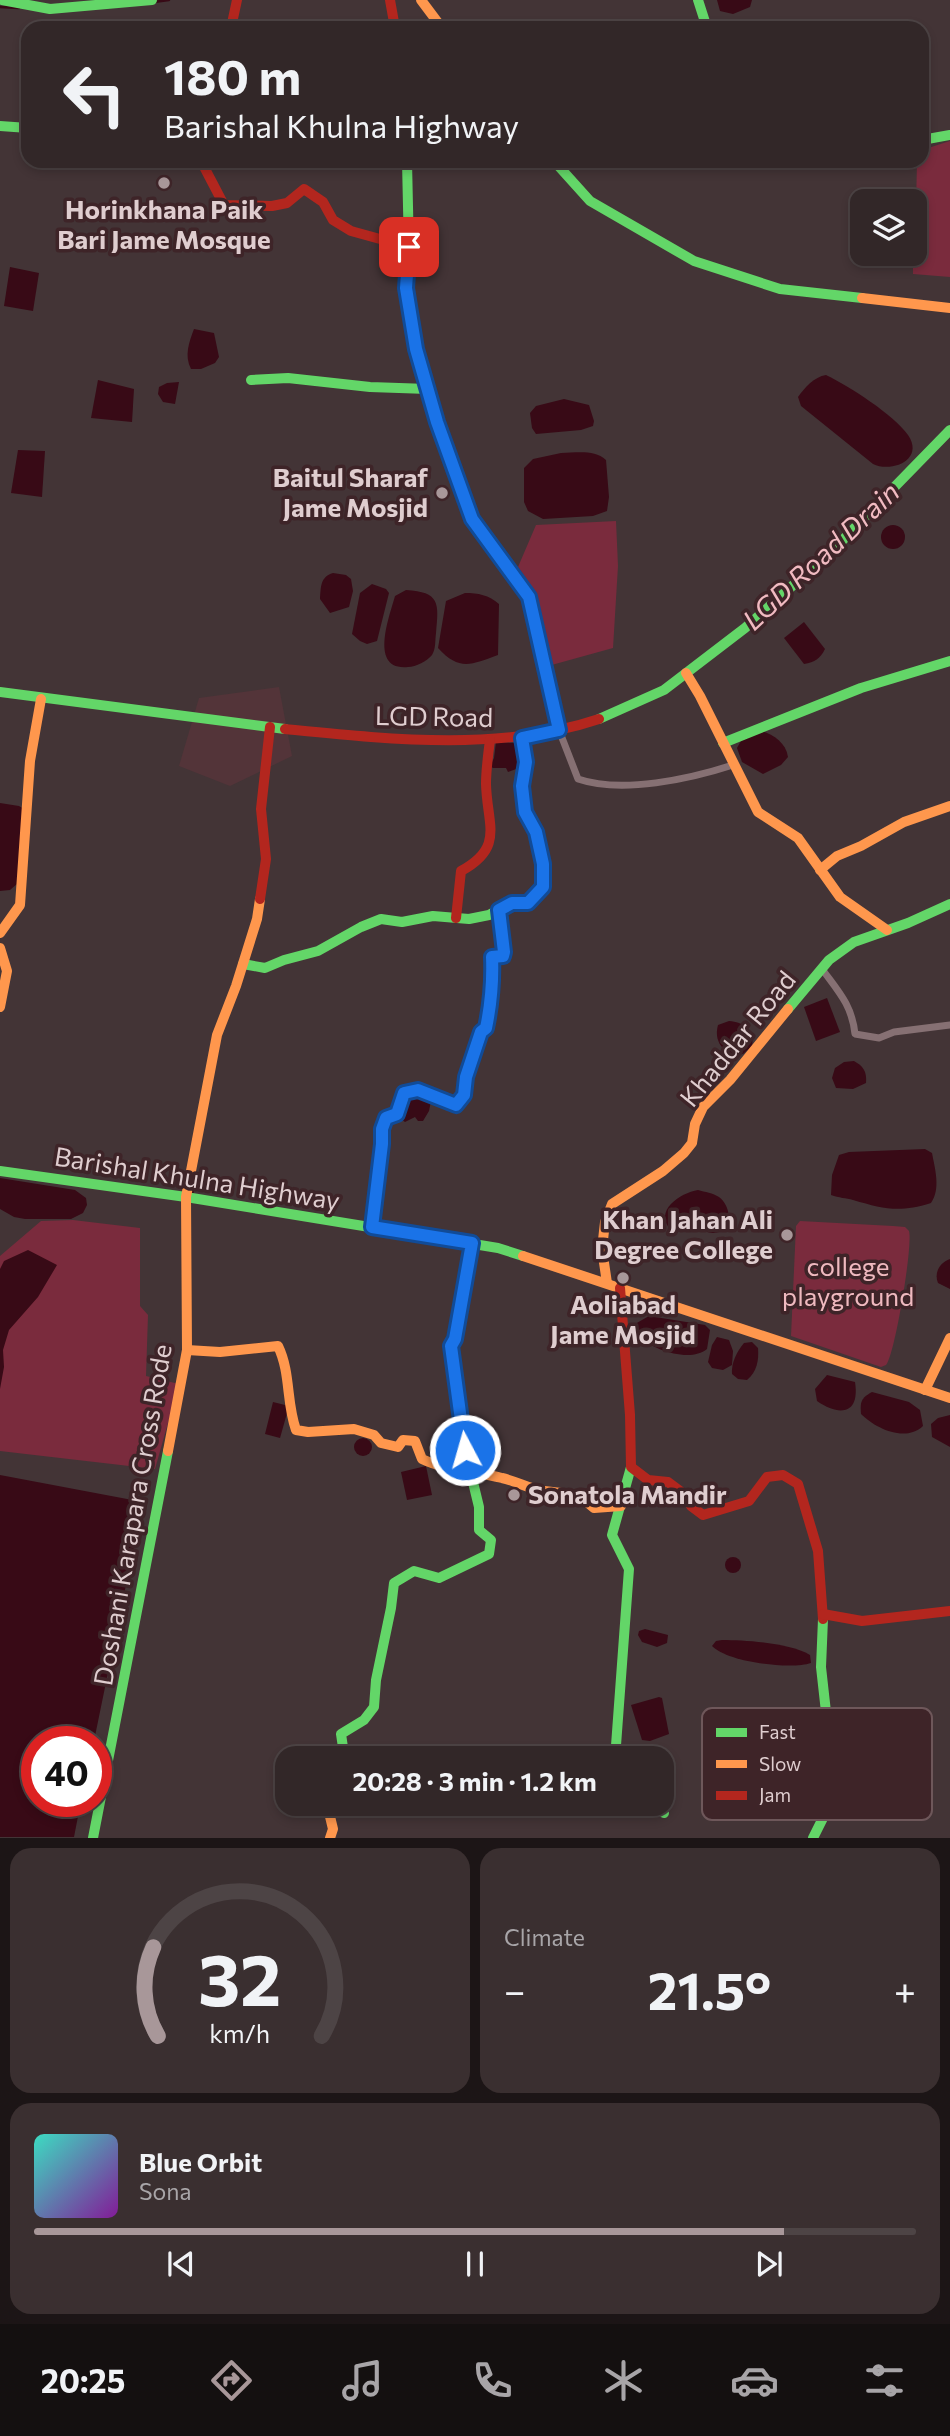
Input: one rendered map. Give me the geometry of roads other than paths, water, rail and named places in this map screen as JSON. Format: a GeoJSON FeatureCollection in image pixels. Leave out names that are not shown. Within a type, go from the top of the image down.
{"type":"FeatureCollection","features":[{"type":"Feature","properties":{"kind":"main road"},"geometry":{"type":"LineString","coordinates":[[2,0],[49,4],[146,0]]}},
{"type":"Feature","properties":{"kind":"main road"},"geometry":{"type":"LineString","coordinates":[[232,21],[237,0]]}},
{"type":"Feature","properties":{"kind":"main road"},"geometry":{"type":"LineString","coordinates":[[390,0],[394,21]]}},
{"type":"Feature","properties":{"kind":"main road"},"geometry":{"type":"LineString","coordinates":[[421,0],[437,21]]}},
{"type":"Feature","properties":{"kind":"main road"},"geometry":{"type":"LineString","coordinates":[[698,0],[705,21]]}},
{"type":"Feature","properties":{"kind":"main road"},"geometry":{"type":"LineString","coordinates":[[0,126],[21,128]]}},
{"type":"Feature","properties":{"kind":"main road"},"geometry":{"type":"LineString","coordinates":[[929,139],[950,135]]}},
{"type":"Feature","properties":{"kind":"main road"},"geometry":{"type":"LineString","coordinates":[[205,168],[224,205],[272,206],[287,203],[304,189],[323,202],[333,220],[351,231],[409,247]]}},
{"type":"Feature","properties":{"kind":"main road"},"geometry":{"type":"LineString","coordinates":[[407,168],[409,247],[406,288],[416,349],[437,422],[472,519],[529,597],[559,730]]}},
{"type":"Feature","properties":{"kind":"main road"},"geometry":{"type":"LineString","coordinates":[[560,168],[590,201],[694,261],[779,289],[950,308]]}},
{"type":"Feature","properties":{"kind":"main road"},"geometry":{"type":"LineString","coordinates":[[251,380],[293,379],[428,389]]}},
{"type":"Feature","properties":{"kind":"main road","name":"LGD Road"},"geometry":{"type":"LineString","coordinates":[[0,692],[360,736],[490,740],[522,738],[590,722],[658,694],[756,621],[862,521],[950,430]]}},
{"type":"Feature","properties":{"kind":"main road"},"geometry":{"type":"LineString","coordinates":[[723,743],[861,688],[950,661]]}},
{"type":"Feature","properties":{"kind":"main road"},"geometry":{"type":"LineString","coordinates":[[685,673],[700,696],[758,813],[798,838],[840,897],[887,930]]}},
{"type":"Feature","properties":{"kind":"main road"},"geometry":{"type":"LineString","coordinates":[[0,933],[20,905],[30,761],[41,699]]}},
{"type":"Feature","properties":{"kind":"main road","name":"Doshani Karapara Cross Rode"},"geometry":{"type":"LineString","coordinates":[[93,1838],[187,1350],[186,1198],[217,1035],[257,919],[266,859],[261,808],[270,727]]}},
{"type":"Feature","properties":{"kind":"main road"},"geometry":{"type":"LineString","coordinates":[[243,964],[265,968],[318,951],[361,927],[382,919],[402,922],[433,916],[469,919],[489,915],[512,903],[528,903],[543,887],[543,864],[536,832],[525,812],[522,786],[526,762],[522,738]]}},
{"type":"Feature","properties":{"kind":"main road"},"geometry":{"type":"LineString","coordinates":[[456,918],[461,871],[482,859],[493,833],[486,785],[490,740]]}},
{"type":"Feature","properties":{"kind":"main road"},"geometry":{"type":"LineString","coordinates":[[820,870],[837,856],[861,846],[904,821],[950,806]]}},
{"type":"Feature","properties":{"kind":"main road","name":"Khaddar Road"},"geometry":{"type":"LineString","coordinates":[[607,1283],[602,1249],[605,1222],[612,1203],[663,1171],[684,1153],[692,1143],[695,1124],[703,1107],[730,1080],[829,960],[854,942],[908,923],[950,904]]}},
{"type":"Feature","properties":{"kind":"main road"},"geometry":{"type":"LineString","coordinates":[[0,948],[7,971],[0,1007]]}},
{"type":"Feature","properties":{"kind":"main road","name":"Barishal Khulna Highway"},"geometry":{"type":"LineString","coordinates":[[0,1171],[498,1248],[950,1398]]}},
{"type":"Feature","properties":{"kind":"main road"},"geometry":{"type":"LineString","coordinates":[[459,1471],[465,1450],[451,1346],[455,1339],[472,1243]]}},
{"type":"Feature","properties":{"kind":"main road"},"geometry":{"type":"LineString","coordinates":[[616,1746],[629,1569],[612,1535],[631,1467],[628,1444],[630,1411],[626,1391],[620,1289]]}},
{"type":"Feature","properties":{"kind":"main road"},"geometry":{"type":"LineString","coordinates":[[925,1390],[950,1338]]}},
{"type":"Feature","properties":{"kind":"main road"},"geometry":{"type":"LineString","coordinates":[[187,1350],[220,1352],[278,1346],[284,1356],[290,1392],[290,1417],[296,1430],[308,1432],[354,1429],[374,1435],[381,1443],[398,1447],[403,1440],[415,1441],[422,1459],[436,1466],[503,1478],[542,1491],[564,1492],[583,1498],[594,1508],[621,1506]]}},
{"type":"Feature","properties":{"kind":"main road"},"geometry":{"type":"LineString","coordinates":[[631,1467],[648,1480],[668,1482],[688,1497],[691,1506],[703,1515],[748,1501],[767,1477],[783,1475],[799,1484],[818,1551],[823,1614],[821,1667],[826,1708]]}},
{"type":"Feature","properties":{"kind":"main road"},"geometry":{"type":"LineString","coordinates":[[343,1746],[341,1734],[365,1720],[375,1705],[380,1660],[393,1607],[394,1583],[414,1571],[439,1578],[489,1554],[491,1540],[479,1530],[479,1507],[471,1474]]}},
{"type":"Feature","properties":{"kind":"main road"},"geometry":{"type":"LineString","coordinates":[[823,1614],[862,1621],[950,1611]]}},
{"type":"Feature","properties":{"kind":"main road"},"geometry":{"type":"LineString","coordinates":[[330,1816],[333,1829],[330,1838]]}},
{"type":"Feature","properties":{"kind":"main road"},"geometry":{"type":"LineString","coordinates":[[813,1838],[822,1820]]}},
{"type":"Feature","properties":{"kind":"street"},"geometry":{"type":"LineString","coordinates":[[559,730],[578,779],[588,782],[619,785],[648,783],[719,771],[733,765]]}},
{"type":"Feature","properties":{"kind":"street"},"geometry":{"type":"LineString","coordinates":[[372,1227],[382,1129],[386,1118],[397,1114],[404,1093],[412,1090],[456,1105],[464,1095],[466,1077],[481,1032],[486,1028],[489,1017],[489,999],[493,984],[490,972],[492,957],[503,956],[504,952],[499,910]]}},
{"type":"Feature","properties":{"kind":"street"},"geometry":{"type":"LineString","coordinates":[[822,969],[846,1001],[854,1017],[855,1034],[878,1038],[894,1032],[950,1025]]}},
{"type":"Feature","properties":{"kind":"waterway"},"geometry":{"type":"LineString","coordinates":[[154,2],[169,0]]}},
{"type":"Feature","properties":{"kind":"waterway"},"geometry":{"type":"LineString","coordinates":[[0,7],[19,8]]}},
{"type":"Feature","properties":{"kind":"waterway"},"geometry":{"type":"LineString","coordinates":[[192,1195],[195,1177]]}},
{"type":"Feature","properties":{"kind":"place","name":"Horinkhana Paik Bari Jame Mosque"},"geometry":{"type":"Point","coordinates":[164,183]}},
{"type":"Feature","properties":{"kind":"place","name":"Baitul Sharaf Jame Mosjid"},"geometry":{"type":"Point","coordinates":[442,493]}},
{"type":"Feature","properties":{"kind":"place","name":"Khan Jahan Ali Degree College"},"geometry":{"type":"Point","coordinates":[787,1235]}},
{"type":"Feature","properties":{"kind":"place","name":"Aoliabad Jame Mosjid"},"geometry":{"type":"Point","coordinates":[623,1278]}},
{"type":"Feature","properties":{"kind":"place","name":"Sonatola Mandir"},"geometry":{"type":"Point","coordinates":[514,1495]}},
{"type":"Feature","properties":{"kind":"water label","name":"LGD Road Drain"},"geometry":{"type":"Point","coordinates":[821,556]}},
{"type":"Feature","properties":{"kind":"park label","name":"college playground"},"geometry":{"type":"Point","coordinates":[848,1282]}}]}
